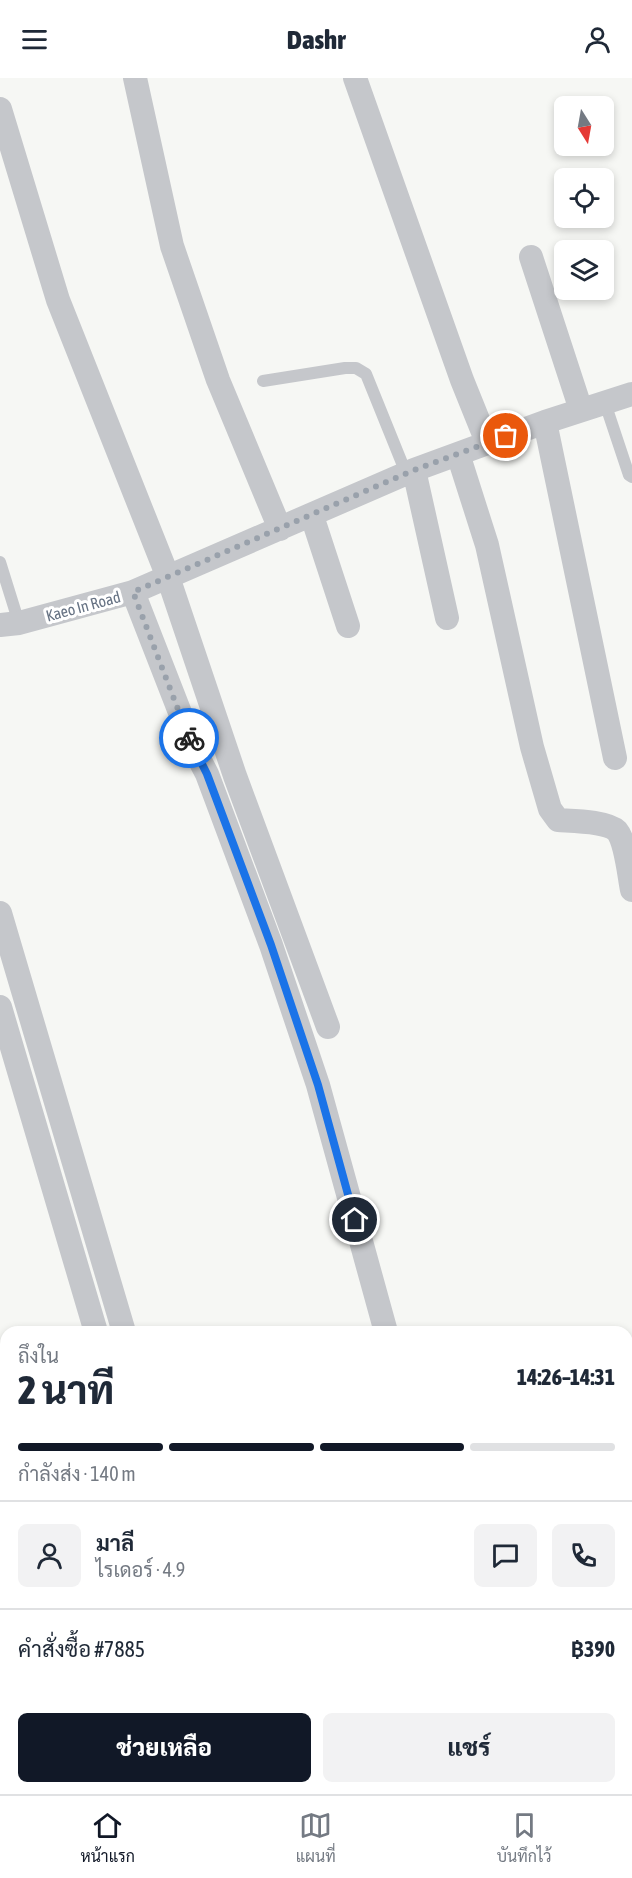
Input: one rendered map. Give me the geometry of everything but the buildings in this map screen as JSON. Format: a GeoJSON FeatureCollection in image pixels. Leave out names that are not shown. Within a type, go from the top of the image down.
{"type":"FeatureCollection","features":[{"type":"Feature","properties":{"kind":"street"},"geometry":{"type":"LineString","coordinates":[[135,78],[172,246],[218,380],[280,529]]}},
{"type":"Feature","properties":{"kind":"street"},"geometry":{"type":"LineString","coordinates":[[356,78],[462,380],[487,442]]}},
{"type":"Feature","properties":{"kind":"street"},"geometry":{"type":"LineString","coordinates":[[0,109],[58,300],[168,577],[235,776],[328,1027]]}},
{"type":"Feature","properties":{"kind":"street"},"geometry":{"type":"LineString","coordinates":[[531,257],[581,410]]}},
{"type":"Feature","properties":{"kind":"street","name":"Kaeo In Road"},"geometry":{"type":"LineString","coordinates":[[10,624],[133,592],[312,516],[410,471],[544,422],[632,394]]}},
{"type":"Feature","properties":{"kind":"street"},"geometry":{"type":"LineString","coordinates":[[544,422],[615,758]]}},
{"type":"Feature","properties":{"kind":"street"},"geometry":{"type":"LineString","coordinates":[[458,454],[487,545],[532,747],[550,809],[558,820],[598,824],[615,829],[621,839],[632,890]]}},
{"type":"Feature","properties":{"kind":"street"},"geometry":{"type":"LineString","coordinates":[[410,471],[447,618]]}},
{"type":"Feature","properties":{"kind":"street"},"geometry":{"type":"LineString","coordinates":[[312,516],[348,626]]}},
{"type":"Feature","properties":{"kind":"street"},"geometry":{"type":"LineString","coordinates":[[133,592],[195,751],[207,774],[271,945],[318,1085],[384,1326]]}},
{"type":"Feature","properties":{"kind":"street"},"geometry":{"type":"LineString","coordinates":[[0,913],[122,1326]]}},
{"type":"Feature","properties":{"kind":"street"},"geometry":{"type":"LineString","coordinates":[[0,1007],[94,1326]]}},
{"type":"Feature","properties":{"kind":"street"},"geometry":{"type":"LineString","coordinates":[[24,1089],[49,1081]]}},
{"type":"Feature","properties":{"kind":"lane"},"geometry":{"type":"LineString","coordinates":[[263,381],[345,368],[356,368],[366,374],[410,471]]}},
{"type":"Feature","properties":{"kind":"lane"},"geometry":{"type":"LineString","coordinates":[[605,403],[629,475],[632,477]]}},
{"type":"Feature","properties":{"kind":"lane"},"geometry":{"type":"LineString","coordinates":[[0,562],[10,624]]}},
{"type":"Feature","properties":{"kind":"way so far"},"geometry":{"type":"LineString","coordinates":[[189,738],[133,592],[414,470],[506,436]]}},
{"type":"Feature","properties":{"kind":"route"},"geometry":{"type":"LineString","coordinates":[[189,738],[207,774],[271,945],[318,1085],[355,1220]]}}]}
